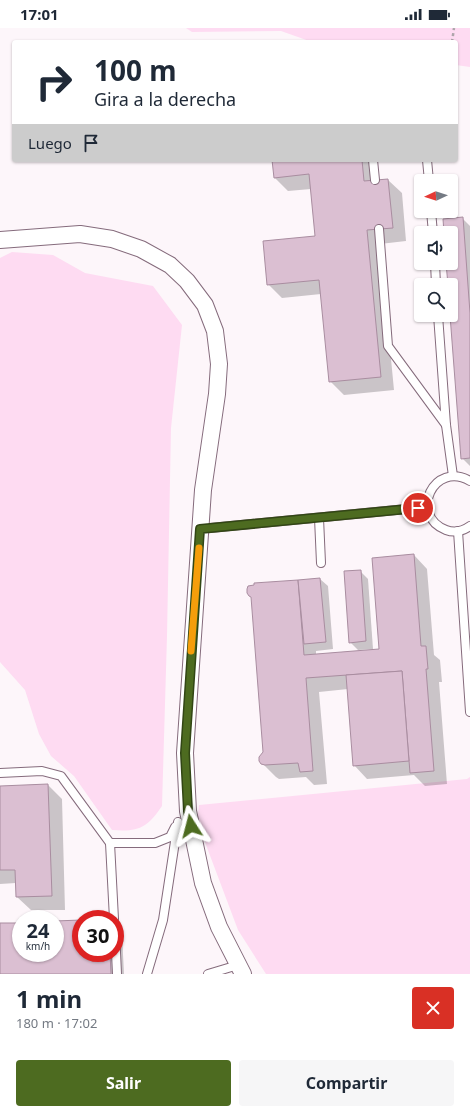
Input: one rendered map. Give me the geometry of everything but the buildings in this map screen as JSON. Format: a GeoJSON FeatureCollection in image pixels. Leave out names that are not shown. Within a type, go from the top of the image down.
{"type":"FeatureCollection","features":[{"type":"Feature","properties":{"kind":"street"},"geometry":{"type":"LineString","coordinates":[[0,240],[80,234],[112,239],[141,249],[170,265],[187,281],[205,305],[215,331],[219,364],[217,394],[203,490],[185,753],[183,817],[203,883],[219,927],[241,969]]}},
{"type":"Feature","properties":{"kind":"lane"},"geometry":{"type":"LineString","coordinates":[[373,162],[375,180]]}},
{"type":"Feature","properties":{"kind":"lane"},"geometry":{"type":"LineString","coordinates":[[427,162],[428,174]]}},
{"type":"Feature","properties":{"kind":"lane"},"geometry":{"type":"LineString","coordinates":[[379,229],[388,346],[446,425]]}},
{"type":"Feature","properties":{"kind":"lane"},"geometry":{"type":"LineString","coordinates":[[439,322],[446,425],[452,476]]}},
{"type":"Feature","properties":{"kind":"lane"},"geometry":{"type":"LineString","coordinates":[[470,481],[461,477],[452,476],[444,478],[436,483],[428,498],[430,515],[441,528],[449,531],[458,531],[466,529],[470,526]]}},
{"type":"Feature","properties":{"kind":"lane"},"geometry":{"type":"LineString","coordinates":[[200,529],[428,507]]}},
{"type":"Feature","properties":{"kind":"lane"},"geometry":{"type":"LineString","coordinates":[[319,518],[321,563]]}},
{"type":"Feature","properties":{"kind":"lane"},"geometry":{"type":"LineString","coordinates":[[458,531],[470,712]]}},
{"type":"Feature","properties":{"kind":"lane"},"geometry":{"type":"LineString","coordinates":[[0,773],[42,771],[61,776],[110,843],[114,910]]}},
{"type":"Feature","properties":{"kind":"lane"},"geometry":{"type":"LineString","coordinates":[[110,843],[155,843],[170,837],[183,817]]}},
{"type":"Feature","properties":{"kind":"lane"},"geometry":{"type":"LineString","coordinates":[[147,974],[163,920],[183,817]]}},
{"type":"Feature","properties":{"kind":"lane"},"geometry":{"type":"LineString","coordinates":[[116,962],[117,974]]}},
{"type":"Feature","properties":{"kind":"lane"},"geometry":{"type":"LineString","coordinates":[[208,974],[241,969]]}},
{"type":"Feature","properties":{"kind":"path"},"geometry":{"type":"LineString","coordinates":[[452,40],[454,28]]}},
{"type":"Feature","properties":{"kind":"shaded area"},"geometry":{"type":"Polygon","coordinates":[[[186,28],[470,28],[470,67],[458,65],[458,40],[306,40],[281,31],[192,32],[186,28]]]}},
{"type":"Feature","properties":{"kind":"shaded area"},"geometry":{"type":"Polygon","coordinates":[[[12,252],[53,255],[85,273],[153,286],[182,325],[171,428],[162,806],[147,824],[136,829],[112,830],[74,776],[51,756],[39,734],[25,690],[0,662],[0,258],[12,252]]]}},
{"type":"Feature","properties":{"kind":"shaded area"},"geometry":{"type":"Polygon","coordinates":[[[470,777],[470,974],[266,974],[238,930],[197,821],[199,805],[467,779],[470,777]]]}},
{"type":"Feature","properties":{"kind":"slow traffic"},"geometry":{"type":"LineString","coordinates":[[191,651],[199,548]]}},
{"type":"Feature","properties":{"kind":"route"},"geometry":{"type":"LineString","coordinates":[[191,826],[188,811],[185,753],[200,529],[418,508]]}}]}
